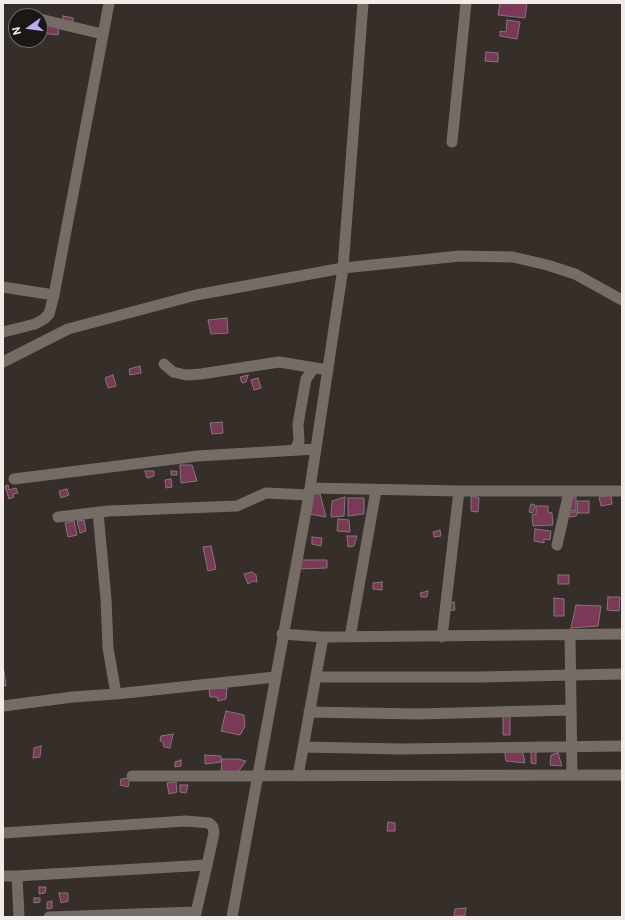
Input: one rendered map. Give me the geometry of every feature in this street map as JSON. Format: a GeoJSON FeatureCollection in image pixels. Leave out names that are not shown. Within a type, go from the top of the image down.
{"type":"FeatureCollection","features":[{"type":"Feature","properties":{"kind":"street"},"geometry":{"type":"LineString","coordinates":[[3,332],[35,324],[49,314],[54,295],[109,3]]}},
{"type":"Feature","properties":{"kind":"street"},"geometry":{"type":"LineString","coordinates":[[232,917],[282,634],[309,492],[343,268],[363,3]]}},
{"type":"Feature","properties":{"kind":"street"},"geometry":{"type":"LineString","coordinates":[[452,142],[466,3]]}},
{"type":"Feature","properties":{"kind":"street"},"geometry":{"type":"LineString","coordinates":[[48,21],[102,34]]}},
{"type":"Feature","properties":{"kind":"street"},"geometry":{"type":"LineString","coordinates":[[3,362],[24,353],[49,338],[76,327],[196,295],[343,268],[460,256],[513,257],[547,265],[574,274],[622,300]]}},
{"type":"Feature","properties":{"kind":"street"},"geometry":{"type":"LineString","coordinates":[[3,287],[54,295]]}},
{"type":"Feature","properties":{"kind":"street"},"geometry":{"type":"LineString","coordinates":[[164,364],[173,372],[186,375],[279,362],[328,370]]}},
{"type":"Feature","properties":{"kind":"street"},"geometry":{"type":"LineString","coordinates":[[295,450],[299,440],[298,424],[306,379],[314,368]]}},
{"type":"Feature","properties":{"kind":"street"},"geometry":{"type":"LineString","coordinates":[[14,479],[190,456],[316,449]]}},
{"type":"Feature","properties":{"kind":"street"},"geometry":{"type":"LineString","coordinates":[[350,637],[376,490]]}},
{"type":"Feature","properties":{"kind":"street"},"geometry":{"type":"LineString","coordinates":[[58,517],[98,512],[237,506],[266,493],[376,490],[569,492],[622,491]]}},
{"type":"Feature","properties":{"kind":"street"},"geometry":{"type":"LineString","coordinates":[[442,637],[459,491]]}},
{"type":"Feature","properties":{"kind":"street"},"geometry":{"type":"LineString","coordinates":[[557,545],[569,492]]}},
{"type":"Feature","properties":{"kind":"street"},"geometry":{"type":"LineString","coordinates":[[98,512],[106,599],[110,666],[116,694]]}},
{"type":"Feature","properties":{"kind":"street"},"geometry":{"type":"LineString","coordinates":[[282,634],[323,637],[622,634]]}},
{"type":"Feature","properties":{"kind":"street"},"geometry":{"type":"LineString","coordinates":[[570,634],[572,775]]}},
{"type":"Feature","properties":{"kind":"street"},"geometry":{"type":"LineString","coordinates":[[298,776],[323,637]]}},
{"type":"Feature","properties":{"kind":"street"},"geometry":{"type":"LineString","coordinates":[[316,677],[479,678],[622,674]]}},
{"type":"Feature","properties":{"kind":"street"},"geometry":{"type":"LineString","coordinates":[[3,706],[73,697],[116,694],[275,677]]}},
{"type":"Feature","properties":{"kind":"street"},"geometry":{"type":"LineString","coordinates":[[309,712],[418,714],[571,710]]}},
{"type":"Feature","properties":{"kind":"street"},"geometry":{"type":"LineString","coordinates":[[303,747],[401,749],[622,746]]}},
{"type":"Feature","properties":{"kind":"street"},"geometry":{"type":"LineString","coordinates":[[132,776],[622,775]]}},
{"type":"Feature","properties":{"kind":"street"},"geometry":{"type":"LineString","coordinates":[[3,834],[186,821],[209,823],[213,827],[214,833],[196,914],[49,917]]}},
{"type":"Feature","properties":{"kind":"street"},"geometry":{"type":"LineString","coordinates":[[3,876],[207,865]]}},
{"type":"Feature","properties":{"kind":"street"},"geometry":{"type":"LineString","coordinates":[[17,876],[19,917]]}},
{"type":"Feature","properties":{"kind":"building"},"geometry":{"type":"Polygon","coordinates":[[[500,3],[527,3],[525,18],[498,15],[500,3]]]}},
{"type":"Feature","properties":{"kind":"building"},"geometry":{"type":"Polygon","coordinates":[[[63,16],[73,18],[73,23],[62,22],[63,16]]]}},
{"type":"Feature","properties":{"kind":"building"},"geometry":{"type":"Polygon","coordinates":[[[507,20],[520,22],[517,39],[500,36],[500,31],[506,32],[507,20]]]}},
{"type":"Feature","properties":{"kind":"building"},"geometry":{"type":"Polygon","coordinates":[[[48,24],[59,25],[58,35],[48,34],[48,24]]]}},
{"type":"Feature","properties":{"kind":"building"},"geometry":{"type":"Polygon","coordinates":[[[486,52],[498,53],[498,62],[485,61],[486,52]]]}},
{"type":"Feature","properties":{"kind":"building"},"geometry":{"type":"Polygon","coordinates":[[[227,318],[228,333],[211,334],[208,320],[227,318]]]}},
{"type":"Feature","properties":{"kind":"building"},"geometry":{"type":"Polygon","coordinates":[[[140,366],[141,373],[130,375],[129,369],[140,366]]]}},
{"type":"Feature","properties":{"kind":"building"},"geometry":{"type":"Polygon","coordinates":[[[113,375],[116,386],[108,388],[105,378],[113,375]]]}},
{"type":"Feature","properties":{"kind":"building"},"geometry":{"type":"Polygon","coordinates":[[[248,375],[246,382],[242,383],[240,377],[248,375]]]}},
{"type":"Feature","properties":{"kind":"building"},"geometry":{"type":"Polygon","coordinates":[[[258,378],[261,388],[254,390],[251,380],[258,378]]]}},
{"type":"Feature","properties":{"kind":"building"},"geometry":{"type":"Polygon","coordinates":[[[222,422],[223,433],[212,434],[210,423],[222,422]]]}},
{"type":"Feature","properties":{"kind":"building"},"geometry":{"type":"Polygon","coordinates":[[[180,465],[192,465],[197,481],[181,483],[180,465]]]}},
{"type":"Feature","properties":{"kind":"building"},"geometry":{"type":"Polygon","coordinates":[[[145,471],[154,471],[154,476],[147,478],[145,471]]]}},
{"type":"Feature","properties":{"kind":"building"},"geometry":{"type":"Polygon","coordinates":[[[171,471],[177,471],[177,475],[171,475],[171,471]]]}},
{"type":"Feature","properties":{"kind":"building"},"geometry":{"type":"Polygon","coordinates":[[[171,479],[172,487],[166,488],[165,480],[171,479]]]}},
{"type":"Feature","properties":{"kind":"building"},"geometry":{"type":"Polygon","coordinates":[[[8,485],[9,490],[16,488],[18,493],[13,494],[14,497],[9,499],[5,486],[8,485]]]}},
{"type":"Feature","properties":{"kind":"building"},"geometry":{"type":"Polygon","coordinates":[[[67,489],[69,495],[61,498],[59,491],[67,489]]]}},
{"type":"Feature","properties":{"kind":"building"},"geometry":{"type":"Polygon","coordinates":[[[313,494],[320,494],[326,517],[309,514],[313,494]]]}},
{"type":"Feature","properties":{"kind":"building"},"geometry":{"type":"Polygon","coordinates":[[[569,495],[576,496],[576,511],[569,510],[569,495]]]}},
{"type":"Feature","properties":{"kind":"building"},"geometry":{"type":"Polygon","coordinates":[[[611,495],[612,504],[601,506],[599,497],[611,495]]]}},
{"type":"Feature","properties":{"kind":"building"},"geometry":{"type":"Polygon","coordinates":[[[471,496],[479,498],[478,512],[471,511],[471,496]]]}},
{"type":"Feature","properties":{"kind":"building"},"geometry":{"type":"Polygon","coordinates":[[[345,497],[344,516],[331,517],[332,501],[345,497]]]}},
{"type":"Feature","properties":{"kind":"building"},"geometry":{"type":"Polygon","coordinates":[[[348,498],[364,498],[364,514],[348,516],[348,498]]]}},
{"type":"Feature","properties":{"kind":"building"},"geometry":{"type":"Polygon","coordinates":[[[577,501],[589,501],[589,513],[578,513],[577,501]]]}},
{"type":"Feature","properties":{"kind":"building"},"geometry":{"type":"Polygon","coordinates":[[[531,504],[535,505],[533,513],[529,512],[531,504]]]}},
{"type":"Feature","properties":{"kind":"building"},"geometry":{"type":"Polygon","coordinates":[[[536,506],[548,506],[548,512],[552,513],[553,525],[533,526],[532,515],[536,514],[536,506]]]}},
{"type":"Feature","properties":{"kind":"building"},"geometry":{"type":"Polygon","coordinates":[[[569,512],[578,512],[576,516],[569,517],[569,512]]]}},
{"type":"Feature","properties":{"kind":"building"},"geometry":{"type":"Polygon","coordinates":[[[338,519],[349,520],[350,532],[337,531],[338,519]]]}},
{"type":"Feature","properties":{"kind":"building"},"geometry":{"type":"Polygon","coordinates":[[[84,520],[86,531],[80,533],[77,521],[84,520]]]}},
{"type":"Feature","properties":{"kind":"building"},"geometry":{"type":"Polygon","coordinates":[[[74,521],[77,535],[68,537],[65,523],[74,521]]]}},
{"type":"Feature","properties":{"kind":"building"},"geometry":{"type":"Polygon","coordinates":[[[535,529],[551,531],[550,540],[544,539],[544,543],[534,541],[535,529]]]}},
{"type":"Feature","properties":{"kind":"building"},"geometry":{"type":"Polygon","coordinates":[[[440,530],[441,536],[434,537],[433,532],[440,530]]]}},
{"type":"Feature","properties":{"kind":"building"},"geometry":{"type":"Polygon","coordinates":[[[347,536],[357,536],[354,546],[348,547],[347,536]]]}},
{"type":"Feature","properties":{"kind":"building"},"geometry":{"type":"Polygon","coordinates":[[[312,537],[322,538],[321,546],[312,544],[312,537]]]}},
{"type":"Feature","properties":{"kind":"building"},"geometry":{"type":"Polygon","coordinates":[[[211,546],[216,569],[208,571],[203,547],[211,546]]]}},
{"type":"Feature","properties":{"kind":"building"},"geometry":{"type":"Polygon","coordinates":[[[300,560],[327,560],[327,568],[299,569],[300,560]]]}},
{"type":"Feature","properties":{"kind":"building"},"geometry":{"type":"Polygon","coordinates":[[[252,572],[256,575],[257,582],[253,581],[248,584],[244,574],[252,572]]]}},
{"type":"Feature","properties":{"kind":"building"},"geometry":{"type":"Polygon","coordinates":[[[558,575],[569,575],[569,584],[558,584],[558,575]]]}},
{"type":"Feature","properties":{"kind":"building"},"geometry":{"type":"Polygon","coordinates":[[[382,582],[382,590],[373,589],[373,583],[382,582]]]}},
{"type":"Feature","properties":{"kind":"building"},"geometry":{"type":"Polygon","coordinates":[[[428,591],[427,597],[421,597],[420,593],[428,591]]]}},
{"type":"Feature","properties":{"kind":"building"},"geometry":{"type":"Polygon","coordinates":[[[608,597],[620,597],[619,611],[607,610],[608,597]]]}},
{"type":"Feature","properties":{"kind":"building"},"geometry":{"type":"Polygon","coordinates":[[[554,598],[564,599],[564,616],[554,616],[554,598]]]}},
{"type":"Feature","properties":{"kind":"building"},"geometry":{"type":"Polygon","coordinates":[[[454,602],[455,610],[446,611],[447,603],[454,602]]]}},
{"type":"Feature","properties":{"kind":"building"},"geometry":{"type":"Polygon","coordinates":[[[576,605],[601,606],[598,626],[571,628],[576,605]]]}},
{"type":"Feature","properties":{"kind":"building"},"geometry":{"type":"Polygon","coordinates":[[[4,671],[6,686],[3,685],[4,671]]]}},
{"type":"Feature","properties":{"kind":"building"},"geometry":{"type":"Polygon","coordinates":[[[227,688],[226,699],[218,701],[217,697],[210,697],[209,689],[227,688]]]}},
{"type":"Feature","properties":{"kind":"building"},"geometry":{"type":"Polygon","coordinates":[[[226,711],[244,715],[245,726],[240,735],[221,731],[226,711]]]}},
{"type":"Feature","properties":{"kind":"building"},"geometry":{"type":"Polygon","coordinates":[[[503,712],[510,713],[510,735],[503,735],[503,712]]]}},
{"type":"Feature","properties":{"kind":"building"},"geometry":{"type":"Polygon","coordinates":[[[173,734],[170,748],[164,747],[163,742],[160,741],[161,736],[173,734]]]}},
{"type":"Feature","properties":{"kind":"building"},"geometry":{"type":"Polygon","coordinates":[[[41,746],[40,757],[33,758],[34,748],[41,746]]]}},
{"type":"Feature","properties":{"kind":"building"},"geometry":{"type":"Polygon","coordinates":[[[522,748],[525,763],[506,761],[504,749],[522,748]]]}},
{"type":"Feature","properties":{"kind":"building"},"geometry":{"type":"Polygon","coordinates":[[[531,749],[536,752],[536,764],[531,763],[531,749]]]}},
{"type":"Feature","properties":{"kind":"building"},"geometry":{"type":"Polygon","coordinates":[[[558,753],[562,766],[550,765],[551,755],[558,753]]]}},
{"type":"Feature","properties":{"kind":"building"},"geometry":{"type":"Polygon","coordinates":[[[205,755],[221,756],[221,762],[205,764],[205,755]]]}},
{"type":"Feature","properties":{"kind":"building"},"geometry":{"type":"Polygon","coordinates":[[[222,759],[238,759],[246,761],[238,772],[221,772],[222,759]]]}},
{"type":"Feature","properties":{"kind":"building"},"geometry":{"type":"Polygon","coordinates":[[[181,760],[181,766],[175,767],[175,762],[181,760]]]}},
{"type":"Feature","properties":{"kind":"building"},"geometry":{"type":"Polygon","coordinates":[[[130,778],[128,787],[120,785],[121,779],[130,778]]]}},
{"type":"Feature","properties":{"kind":"building"},"geometry":{"type":"Polygon","coordinates":[[[176,782],[177,792],[169,794],[167,783],[176,782]]]}},
{"type":"Feature","properties":{"kind":"building"},"geometry":{"type":"Polygon","coordinates":[[[180,785],[188,785],[186,793],[180,792],[180,785]]]}},
{"type":"Feature","properties":{"kind":"building"},"geometry":{"type":"Polygon","coordinates":[[[388,822],[395,823],[395,831],[387,831],[388,822]]]}},
{"type":"Feature","properties":{"kind":"building"},"geometry":{"type":"Polygon","coordinates":[[[39,887],[46,887],[45,893],[39,894],[39,887]]]}},
{"type":"Feature","properties":{"kind":"building"},"geometry":{"type":"Polygon","coordinates":[[[59,893],[68,893],[68,901],[61,903],[59,893]]]}},
{"type":"Feature","properties":{"kind":"building"},"geometry":{"type":"Polygon","coordinates":[[[34,898],[40,898],[40,902],[34,903],[34,898]]]}},
{"type":"Feature","properties":{"kind":"building"},"geometry":{"type":"Polygon","coordinates":[[[52,901],[52,908],[47,909],[47,902],[52,901]]]}},
{"type":"Feature","properties":{"kind":"building"},"geometry":{"type":"Polygon","coordinates":[[[466,908],[465,916],[454,916],[455,909],[466,908]]]}}]}
